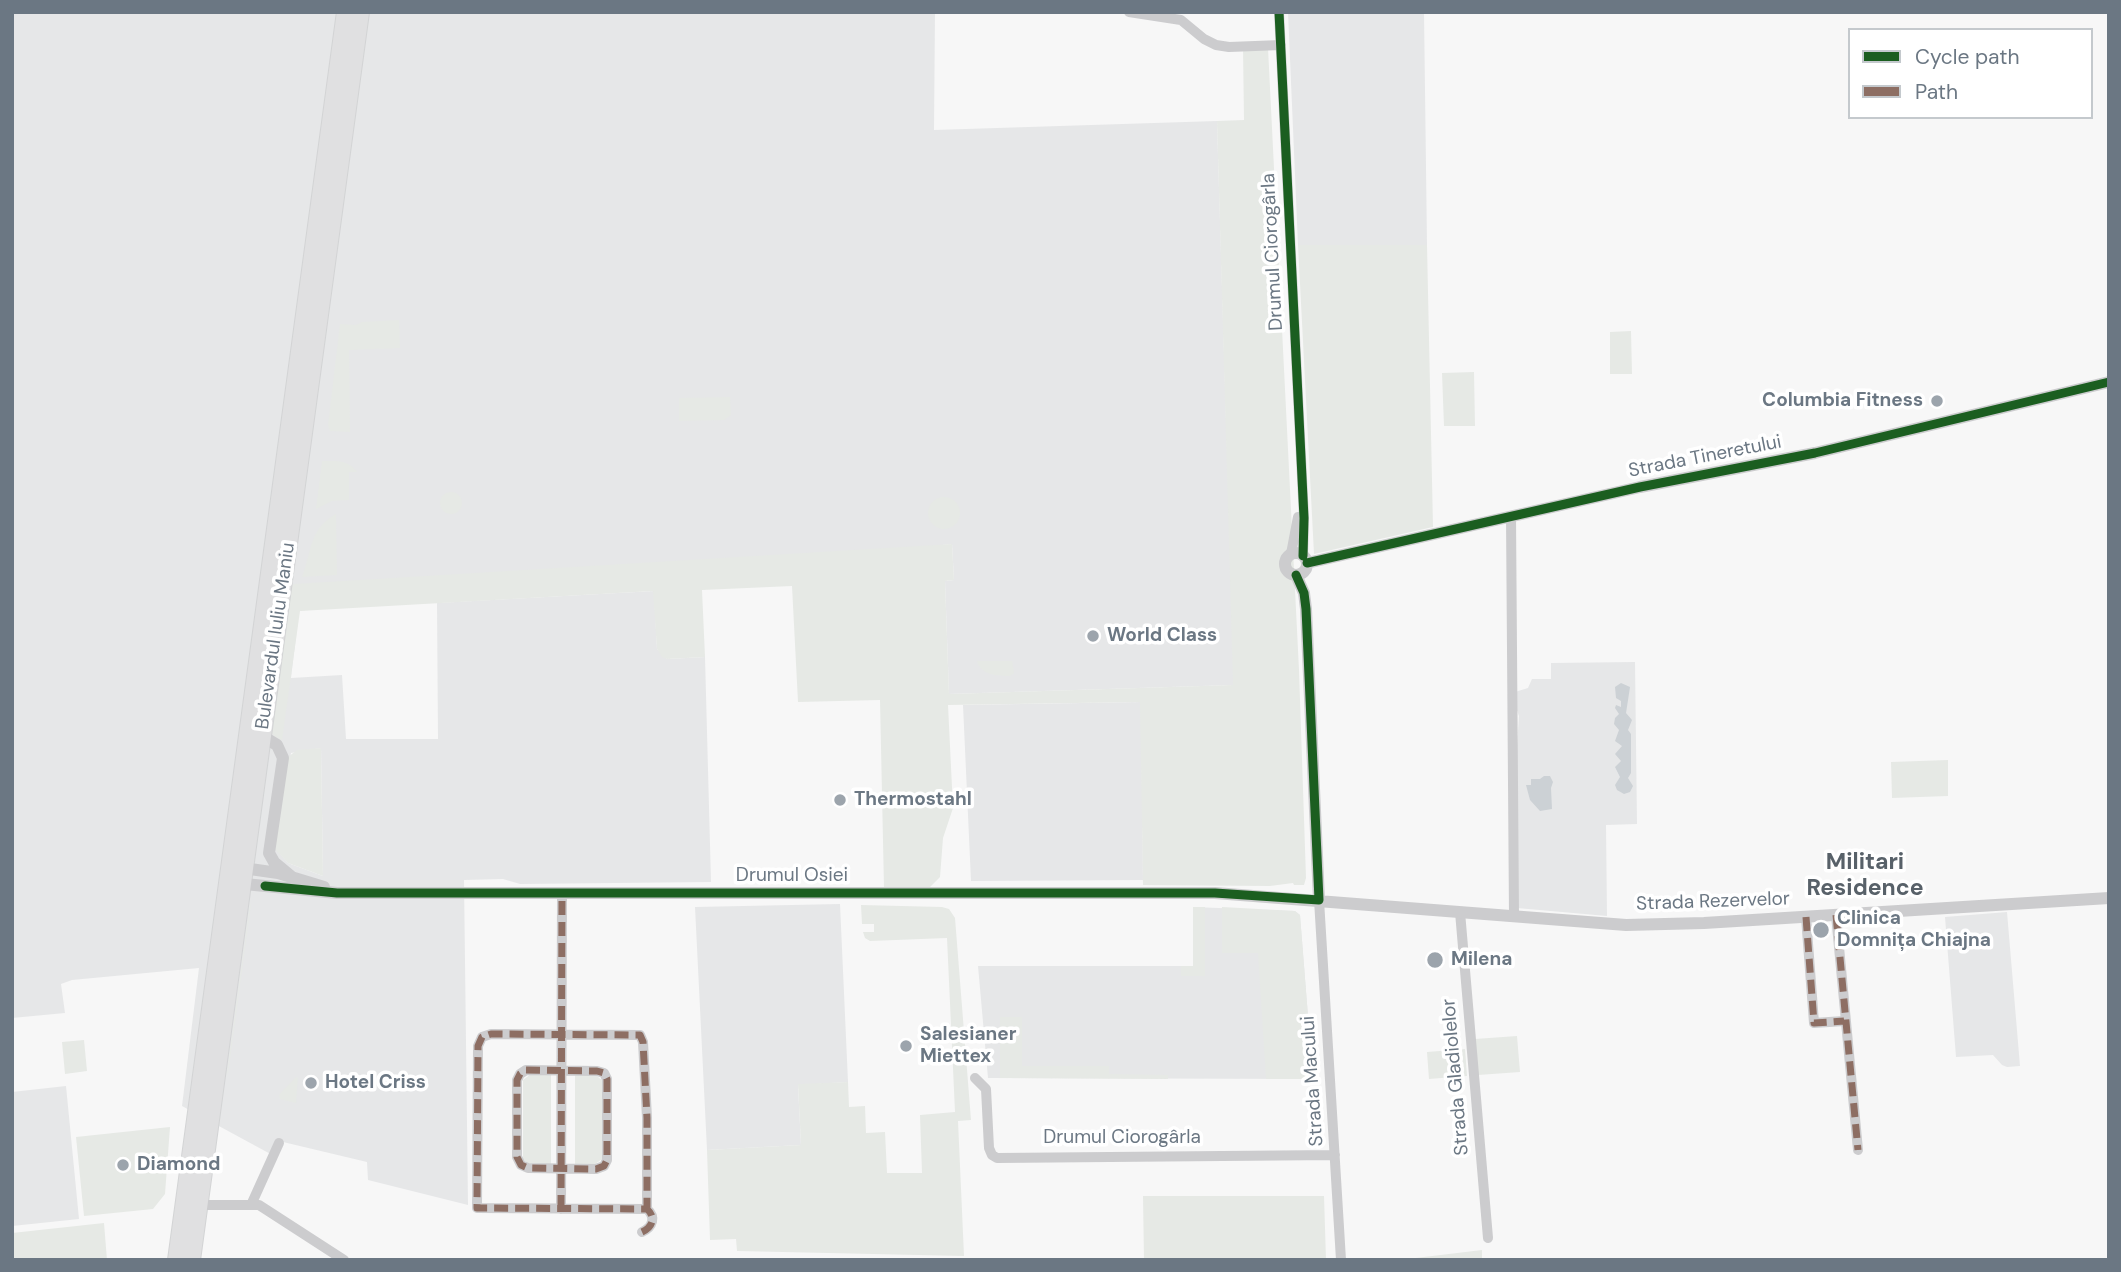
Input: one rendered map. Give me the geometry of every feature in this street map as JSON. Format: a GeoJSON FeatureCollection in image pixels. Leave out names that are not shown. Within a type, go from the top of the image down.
{"type":"FeatureCollection","features":[{"type":"Feature","properties":{"kind":"main road","name":"Bulevardul Iuliu Maniu"},"geometry":{"type":"LineString","coordinates":[[236,875],[262,736],[320,201],[345,12]]}},
{"type":"Feature","properties":{"kind":"main road","name":"Bulevardul Iuliu Maniu"},"geometry":{"type":"LineString","coordinates":[[176,1260],[202,1129],[293,451],[331,229],[361,12]]}},
{"type":"Feature","properties":{"kind":"main road"},"geometry":{"type":"LineString","coordinates":[[320,201],[324,219],[331,229]]}},
{"type":"Feature","properties":{"kind":"main road","name":"Bulevardul Iuliu Maniu"},"geometry":{"type":"LineString","coordinates":[[192,1260],[199,1205],[202,1129]]}},
{"type":"Feature","properties":{"kind":"street"},"geometry":{"type":"LineString","coordinates":[[1129,12],[1181,20],[1205,40],[1216,45],[1281,45]]}},
{"type":"Feature","properties":{"kind":"street","name":"Drumul Ciorogârla"},"geometry":{"type":"LineString","coordinates":[[1279,12],[1304,518],[1300,557]]}},
{"type":"Feature","properties":{"kind":"street","name":"Strada Tineretului"},"geometry":{"type":"LineString","coordinates":[[1300,557],[1815,453],[2109,382]]}},
{"type":"Feature","properties":{"kind":"street"},"geometry":{"type":"LineString","coordinates":[[1511,516],[1514,916]]}},
{"type":"Feature","properties":{"kind":"street"},"geometry":{"type":"LineString","coordinates":[[1296,575],[1305,570],[1300,557],[1286,559],[1285,566],[1288,572],[1296,575],[1307,609],[1319,900]]}},
{"type":"Feature","properties":{"kind":"street"},"geometry":{"type":"LineString","coordinates":[[262,736],[277,745],[283,758],[269,853],[274,862],[292,877]]}},
{"type":"Feature","properties":{"kind":"street","name":"Drumul Osiei"},"geometry":{"type":"LineString","coordinates":[[236,875],[292,877],[337,893]]}},
{"type":"Feature","properties":{"kind":"street","name":"Drumul Osiei"},"geometry":{"type":"LineString","coordinates":[[236,875],[337,893],[1215,893],[1319,900]]}},
{"type":"Feature","properties":{"kind":"street"},"geometry":{"type":"LineString","coordinates":[[561,1209],[562,893]]}},
{"type":"Feature","properties":{"kind":"street","name":"Strada Rezervelor"},"geometry":{"type":"LineString","coordinates":[[1319,900],[1626,925],[2109,898]]}},
{"type":"Feature","properties":{"kind":"street"},"geometry":{"type":"LineString","coordinates":[[1300,899],[1312,908],[1320,921]]}},
{"type":"Feature","properties":{"kind":"street","name":"Strada Macului"},"geometry":{"type":"LineString","coordinates":[[1319,900],[1341,1260]]}},
{"type":"Feature","properties":{"kind":"street","name":"Strada Gladiolelor"},"geometry":{"type":"LineString","coordinates":[[1460,912],[1488,1238]]}},
{"type":"Feature","properties":{"kind":"street"},"geometry":{"type":"LineString","coordinates":[[1836,915],[1858,1150]]}},
{"type":"Feature","properties":{"kind":"street"},"geometry":{"type":"LineString","coordinates":[[1806,917],[1814,1023],[1844,1021]]}},
{"type":"Feature","properties":{"kind":"street"},"geometry":{"type":"LineString","coordinates":[[642,1232],[648,1230],[653,1217],[647,1209],[647,1118],[642,1038],[636,1034],[486,1035],[480,1041],[477,1208],[647,1209]]}},
{"type":"Feature","properties":{"kind":"street"},"geometry":{"type":"LineString","coordinates":[[561,1070],[601,1071],[607,1079],[606,1164],[600,1168],[528,1168],[519,1163],[517,1080],[523,1072],[561,1070]]}},
{"type":"Feature","properties":{"kind":"street","name":"Drumul Ciorogârla"},"geometry":{"type":"LineString","coordinates":[[975,1077],[986,1090],[989,1147],[992,1155],[997,1158],[1335,1155]]}},
{"type":"Feature","properties":{"kind":"street"},"geometry":{"type":"LineString","coordinates":[[251,1205],[279,1143]]}},
{"type":"Feature","properties":{"kind":"street"},"geometry":{"type":"LineString","coordinates":[[199,1205],[259,1205],[344,1260]]}},
{"type":"Feature","properties":{"kind":"shaded area"},"geometry":{"type":"Polygon","coordinates":[[[12,12],[935,12],[934,130],[1217,121],[1234,685],[949,694],[945,581],[954,580],[952,544],[299,611],[291,678],[342,675],[346,739],[438,739],[437,603],[654,591],[657,649],[667,659],[705,657],[711,882],[520,884],[503,879],[464,880],[468,1205],[368,1180],[367,1162],[283,1142],[276,1157],[182,1106],[199,968],[72,980],[61,984],[65,1013],[12,1018],[12,12]],[[321,748],[291,753],[278,851],[288,863],[323,876],[321,748]]]}},
{"type":"Feature","properties":{"kind":"shaded area"},"geometry":{"type":"Polygon","coordinates":[[[1288,12],[1424,12],[1427,245],[1298,245],[1288,12]]]}},
{"type":"Feature","properties":{"kind":"shaded area"},"geometry":{"type":"Polygon","coordinates":[[[1243,48],[1268,48],[1299,670],[1306,878],[1304,885],[1143,885],[1140,702],[948,705],[953,808],[943,838],[940,877],[930,887],[884,888],[880,700],[798,702],[792,586],[702,590],[705,657],[667,659],[662,657],[657,649],[653,591],[300,611],[282,740],[271,732],[291,586],[294,584],[952,544],[954,580],[945,581],[949,694],[1233,685],[1217,121],[1244,120],[1243,48]]]}},
{"type":"Feature","properties":{"kind":"shaded area"},"geometry":{"type":"Polygon","coordinates":[[[1298,245],[1427,245],[1433,527],[1314,554],[1298,245]]]}},
{"type":"Feature","properties":{"kind":"shaded area"},"geometry":{"type":"Polygon","coordinates":[[[399,320],[400,348],[349,350],[350,432],[330,431],[328,425],[340,324],[399,320]]]}},
{"type":"Feature","properties":{"kind":"shaded area"},"geometry":{"type":"Polygon","coordinates":[[[1631,331],[1632,374],[1610,374],[1610,332],[1631,331]]]}},
{"type":"Feature","properties":{"kind":"shaded area"},"geometry":{"type":"Polygon","coordinates":[[[1474,372],[1475,426],[1444,426],[1442,373],[1474,372]]]}},
{"type":"Feature","properties":{"kind":"shaded area"},"geometry":{"type":"Polygon","coordinates":[[[730,397],[731,415],[724,420],[679,421],[679,398],[730,397]]]}},
{"type":"Feature","properties":{"kind":"shaded area"},"geometry":{"type":"Polygon","coordinates":[[[322,461],[346,463],[357,472],[349,472],[349,500],[332,501],[316,509],[322,461]]]}},
{"type":"Feature","properties":{"kind":"shaded area"},"geometry":{"type":"Polygon","coordinates":[[[451,492],[459,495],[462,503],[459,511],[451,514],[443,511],[440,503],[443,495],[451,492]]]}},
{"type":"Feature","properties":{"kind":"shaded area"},"geometry":{"type":"Polygon","coordinates":[[[944,497],[955,502],[960,513],[955,524],[944,529],[933,524],[928,513],[933,502],[944,497]]]}},
{"type":"Feature","properties":{"kind":"shaded area"},"geometry":{"type":"Polygon","coordinates":[[[336,514],[337,575],[302,577],[316,534],[327,520],[336,514]]]}},
{"type":"Feature","properties":{"kind":"shaded area"},"geometry":{"type":"Polygon","coordinates":[[[977,661],[1012,661],[1014,673],[1010,676],[990,674],[979,666],[977,661]]]}},
{"type":"Feature","properties":{"kind":"shaded area"},"geometry":{"type":"Polygon","coordinates":[[[1635,662],[1637,824],[1606,825],[1607,916],[1517,908],[1516,761],[1519,716],[1515,705],[1515,692],[1528,688],[1532,679],[1551,679],[1551,663],[1635,662]]]}},
{"type":"Feature","properties":{"kind":"shaded area"},"geometry":{"type":"Polygon","coordinates":[[[1621,683],[1630,687],[1626,713],[1632,720],[1628,730],[1631,734],[1631,773],[1628,778],[1633,786],[1630,792],[1624,794],[1617,790],[1615,785],[1620,777],[1615,767],[1621,761],[1615,754],[1622,746],[1615,741],[1619,730],[1614,724],[1619,714],[1615,708],[1616,705],[1621,707],[1621,701],[1616,698],[1615,687],[1621,683]]]}},
{"type":"Feature","properties":{"kind":"shaded area"},"geometry":{"type":"Polygon","coordinates":[[[1141,702],[1143,880],[971,881],[963,705],[1141,702]]]}},
{"type":"Feature","properties":{"kind":"shaded area"},"geometry":{"type":"Polygon","coordinates":[[[321,748],[323,876],[288,863],[275,849],[288,757],[297,750],[321,748]]]}},
{"type":"Feature","properties":{"kind":"shaded area"},"geometry":{"type":"Polygon","coordinates":[[[1948,760],[1948,796],[1892,798],[1891,762],[1948,760]]]}},
{"type":"Feature","properties":{"kind":"shaded area"},"geometry":{"type":"Polygon","coordinates":[[[1550,776],[1553,782],[1552,809],[1540,811],[1530,800],[1526,785],[1531,785],[1531,779],[1550,776]]]}},
{"type":"Feature","properties":{"kind":"shaded area"},"geometry":{"type":"Polygon","coordinates":[[[840,904],[848,1082],[798,1085],[801,1145],[707,1150],[695,907],[840,904]]]}},
{"type":"Feature","properties":{"kind":"shaded area"},"geometry":{"type":"Polygon","coordinates":[[[250,905],[228,1073],[227,1074],[250,905]]]}},
{"type":"Feature","properties":{"kind":"shaded area"},"geometry":{"type":"Polygon","coordinates":[[[861,905],[942,907],[949,909],[955,918],[971,1120],[958,1121],[964,1256],[737,1251],[736,1239],[710,1240],[707,1150],[801,1145],[798,1084],[848,1082],[849,1107],[865,1106],[866,1133],[885,1132],[887,1173],[922,1173],[920,1115],[955,1112],[947,938],[870,941],[865,938],[863,932],[874,932],[874,924],[862,924],[861,905]]]}},
{"type":"Feature","properties":{"kind":"shaded area"},"geometry":{"type":"Polygon","coordinates":[[[1193,907],[1295,911],[1300,915],[1313,1079],[988,1078],[978,966],[1193,966],[1193,907]]]}},
{"type":"Feature","properties":{"kind":"shaded area"},"geometry":{"type":"Polygon","coordinates":[[[1193,907],[1205,907],[1205,976],[1181,976],[1181,966],[1193,966],[1193,907]]]}},
{"type":"Feature","properties":{"kind":"shaded area"},"geometry":{"type":"Polygon","coordinates":[[[1222,907],[1295,911],[1300,915],[1313,1079],[1266,1079],[1258,953],[1222,953],[1222,907]]]}},
{"type":"Feature","properties":{"kind":"shaded area"},"geometry":{"type":"Polygon","coordinates":[[[2007,912],[2020,1066],[2007,1067],[1993,1055],[1956,1057],[1945,917],[2007,912]]]}},
{"type":"Feature","properties":{"kind":"shaded area"},"geometry":{"type":"Polygon","coordinates":[[[1000,1017],[1022,1017],[1022,1066],[1109,1066],[1109,1074],[1168,1075],[1168,1079],[1000,1078],[1000,1017]]]}},
{"type":"Feature","properties":{"kind":"shaded area"},"geometry":{"type":"Polygon","coordinates":[[[1517,1036],[1520,1072],[1478,1075],[1475,1039],[1517,1036]]]}},
{"type":"Feature","properties":{"kind":"shaded area"},"geometry":{"type":"Polygon","coordinates":[[[84,1040],[87,1071],[65,1074],[62,1042],[84,1040]]]}},
{"type":"Feature","properties":{"kind":"shaded area"},"geometry":{"type":"Polygon","coordinates":[[[1465,1049],[1467,1076],[1429,1079],[1427,1052],[1465,1049]]]}},
{"type":"Feature","properties":{"kind":"shaded area"},"geometry":{"type":"Polygon","coordinates":[[[531,1074],[551,1074],[551,1165],[527,1163],[523,1159],[523,1080],[531,1074]]]}},
{"type":"Feature","properties":{"kind":"shaded area"},"geometry":{"type":"Polygon","coordinates":[[[575,1074],[594,1074],[602,1080],[602,1159],[594,1165],[575,1165],[575,1074]]]}},
{"type":"Feature","properties":{"kind":"shaded area"},"geometry":{"type":"Polygon","coordinates":[[[298,1077],[296,1103],[280,1099],[279,1095],[298,1077]]]}},
{"type":"Feature","properties":{"kind":"shaded area"},"geometry":{"type":"Polygon","coordinates":[[[66,1086],[79,1219],[12,1226],[12,1092],[66,1086]]]}},
{"type":"Feature","properties":{"kind":"shaded area","name":"Diamond"},"geometry":{"type":"Polygon","coordinates":[[[170,1127],[165,1194],[153,1209],[84,1216],[76,1137],[170,1127]]]}},
{"type":"Feature","properties":{"kind":"shaded area"},"geometry":{"type":"Polygon","coordinates":[[[1143,1196],[1324,1196],[1326,1260],[1144,1260],[1143,1196]]]}},
{"type":"Feature","properties":{"kind":"shaded area"},"geometry":{"type":"Polygon","coordinates":[[[104,1223],[107,1260],[12,1260],[12,1233],[104,1223]]]}},
{"type":"Feature","properties":{"kind":"shaded area"},"geometry":{"type":"Polygon","coordinates":[[[1482,1250],[1482,1260],[1399,1260],[1482,1250]]]}},
{"type":"Feature","properties":{"kind":"marked path"},"geometry":{"type":"LineString","coordinates":[[561,1209],[562,893]]}},
{"type":"Feature","properties":{"kind":"marked path"},"geometry":{"type":"LineString","coordinates":[[1836,915],[1858,1150]]}},
{"type":"Feature","properties":{"kind":"marked path"},"geometry":{"type":"LineString","coordinates":[[1806,917],[1814,1023],[1844,1021]]}},
{"type":"Feature","properties":{"kind":"marked path"},"geometry":{"type":"LineString","coordinates":[[642,1232],[652,1222],[652,1215],[647,1209],[477,1208],[478,1046],[482,1037],[491,1034],[640,1035],[643,1042],[647,1118],[647,1209]]}},
{"type":"Feature","properties":{"kind":"marked path"},"geometry":{"type":"LineString","coordinates":[[526,1070],[604,1073],[607,1079],[607,1160],[604,1166],[596,1169],[528,1168],[521,1165],[517,1157],[517,1080],[526,1070]]}},
{"type":"Feature","properties":{"kind":"cycle path"},"geometry":{"type":"LineString","coordinates":[[1279,12],[1304,518],[1303,556]]}},
{"type":"Feature","properties":{"kind":"cycle path"},"geometry":{"type":"LineString","coordinates":[[1307,563],[1640,487],[1815,453],[2109,382]]}},
{"type":"Feature","properties":{"kind":"cycle path"},"geometry":{"type":"LineString","coordinates":[[265,886],[337,893],[1215,893],[1319,900],[1306,609],[1304,593],[1296,575]]}},
{"type":"Feature","properties":{"kind":"place","name":"Columbia Fitness"},"geometry":{"type":"Point","coordinates":[1937,401]}},
{"type":"Feature","properties":{"kind":"place","name":"World Class"},"geometry":{"type":"Point","coordinates":[1093,636]}},
{"type":"Feature","properties":{"kind":"place","name":"Thermostahl"},"geometry":{"type":"Point","coordinates":[840,800]}},
{"type":"Feature","properties":{"kind":"place","name":"Clinica Domnița Chiajna"},"geometry":{"type":"Point","coordinates":[1821,930]}},
{"type":"Feature","properties":{"kind":"place","name":"Milena"},"geometry":{"type":"Point","coordinates":[1435,960]}},
{"type":"Feature","properties":{"kind":"place","name":"Salesianer Miettex"},"geometry":{"type":"Point","coordinates":[906,1046]}},
{"type":"Feature","properties":{"kind":"place","name":"Hotel Criss"},"geometry":{"type":"Point","coordinates":[311,1083]}},
{"type":"Feature","properties":{"kind":"place","name":"Diamond"},"geometry":{"type":"Point","coordinates":[123,1165]}},
{"type":"Feature","properties":{"kind":"district","name":"Militari Residence"},"geometry":{"type":"Point","coordinates":[1865,876]}}]}
